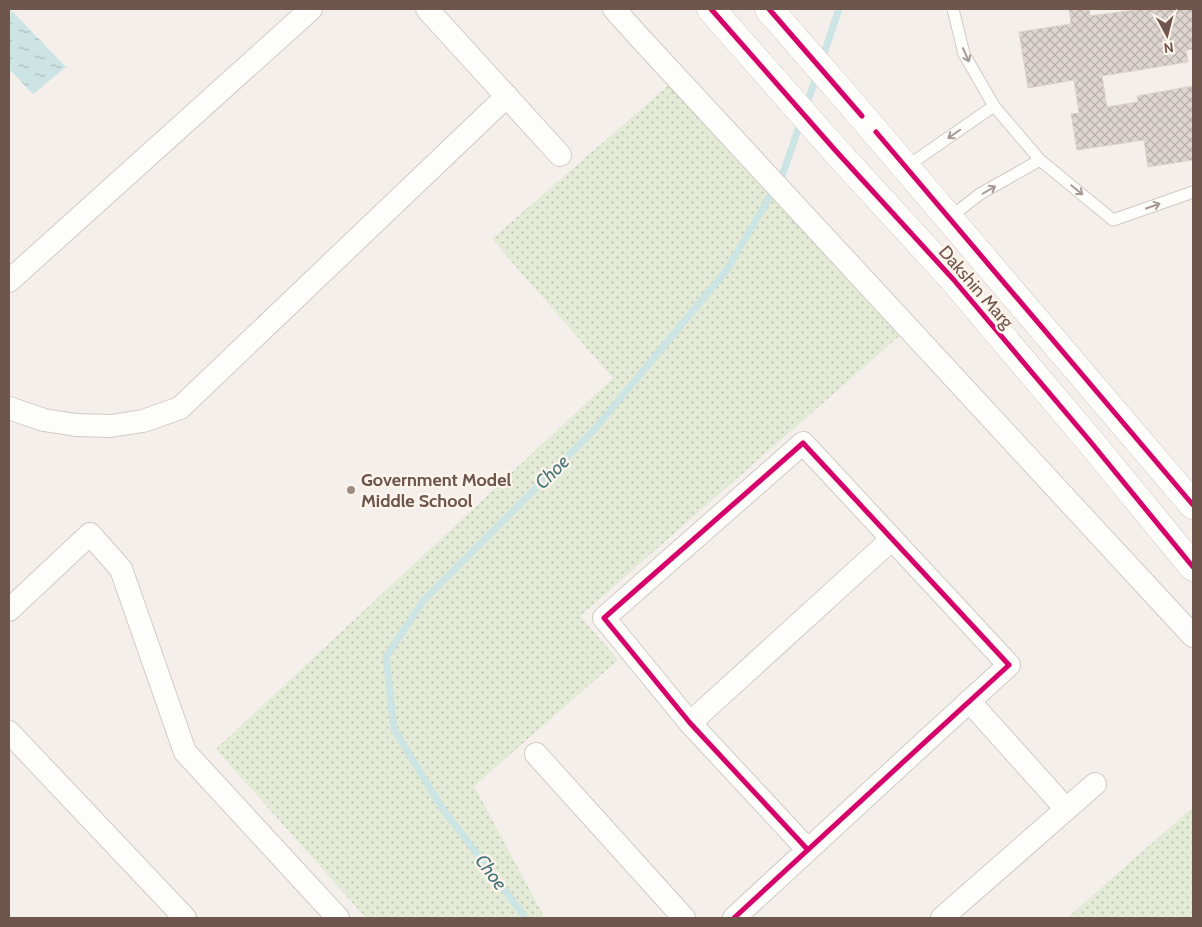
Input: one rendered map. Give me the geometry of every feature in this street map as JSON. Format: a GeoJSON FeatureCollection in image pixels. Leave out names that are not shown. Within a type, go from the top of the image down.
{"type":"FeatureCollection","features":[{"type":"Feature","properties":{"kind":"main road","name":"Dakshin Marg"},"geometry":{"type":"LineString","coordinates":[[710,9],[953,279],[1193,567]]}},
{"type":"Feature","properties":{"kind":"main road","name":"Dakshin Marg"},"geometry":{"type":"LineString","coordinates":[[769,9],[1193,505]]}},
{"type":"Feature","properties":{"kind":"street"},"geometry":{"type":"LineString","coordinates":[[9,281],[311,9]]}},
{"type":"Feature","properties":{"kind":"street"},"geometry":{"type":"LineString","coordinates":[[427,9],[560,155]]}},
{"type":"Feature","properties":{"kind":"street"},"geometry":{"type":"LineString","coordinates":[[614,9],[1193,636]]}},
{"type":"Feature","properties":{"kind":"street"},"geometry":{"type":"LineString","coordinates":[[9,408],[44,420],[76,425],[111,426],[143,421],[180,408],[507,96]]}},
{"type":"Feature","properties":{"kind":"street"},"geometry":{"type":"LineString","coordinates":[[734,918],[808,850],[969,701],[1009,665],[803,443],[604,618],[690,723],[808,850]]}},
{"type":"Feature","properties":{"kind":"street"},"geometry":{"type":"LineString","coordinates":[[9,610],[90,534],[120,569],[185,752],[338,918]]}},
{"type":"Feature","properties":{"kind":"street"},"geometry":{"type":"LineString","coordinates":[[690,723],[892,539]]}},
{"type":"Feature","properties":{"kind":"street"},"geometry":{"type":"LineString","coordinates":[[969,701],[1066,809]]}},
{"type":"Feature","properties":{"kind":"street"},"geometry":{"type":"LineString","coordinates":[[9,732],[185,918]]}},
{"type":"Feature","properties":{"kind":"street"},"geometry":{"type":"LineString","coordinates":[[536,754],[684,918]]}},
{"type":"Feature","properties":{"kind":"street"},"geometry":{"type":"LineString","coordinates":[[942,918],[1095,784]]}},
{"type":"Feature","properties":{"kind":"lane"},"geometry":{"type":"LineString","coordinates":[[953,9],[964,54],[994,106],[1040,160],[1113,220],[1193,192]]}},
{"type":"Feature","properties":{"kind":"lane"},"geometry":{"type":"LineString","coordinates":[[906,167],[994,106]]}},
{"type":"Feature","properties":{"kind":"lane"},"geometry":{"type":"LineString","coordinates":[[949,218],[980,194],[1040,160]]}},
{"type":"Feature","properties":{"kind":"green space"},"geometry":{"type":"Polygon","coordinates":[[[677,78],[903,333],[580,616],[618,660],[474,786],[545,918],[366,918],[216,749],[613,378],[492,239],[677,78]]]}},
{"type":"Feature","properties":{"kind":"green space"},"geometry":{"type":"Polygon","coordinates":[[[1193,807],[1193,918],[1067,918],[1193,807]]]}},
{"type":"Feature","properties":{"kind":"water"},"geometry":{"type":"Polygon","coordinates":[[[12,11],[66,67],[33,94],[9,69],[9,14],[12,11]]]}},
{"type":"Feature","properties":{"kind":"building"},"geometry":{"type":"Polygon","coordinates":[[[1069,9],[1089,9],[1090,16],[1142,9],[1193,9],[1193,49],[1186,50],[1188,62],[1102,76],[1107,107],[1138,102],[1137,96],[1193,86],[1193,160],[1148,167],[1144,140],[1077,150],[1071,114],[1079,113],[1074,80],[1028,88],[1019,32],[1071,24],[1069,9]]]}},
{"type":"Feature","properties":{"kind":"waterway","name":"Choe"},"geometry":{"type":"LineString","coordinates":[[822,59],[839,9]]}},
{"type":"Feature","properties":{"kind":"waterway","name":"Choe"},"geometry":{"type":"LineString","coordinates":[[806,106],[817,74]]}},
{"type":"Feature","properties":{"kind":"waterway","name":"Choe"},"geometry":{"type":"LineString","coordinates":[[526,918],[442,808],[394,729],[386,657],[423,601],[593,431],[726,271],[782,176],[801,121]]}},
{"type":"Feature","properties":{"kind":"cycle path"},"geometry":{"type":"LineString","coordinates":[[711,9],[835,150],[953,279],[1193,567]]}},
{"type":"Feature","properties":{"kind":"cycle path"},"geometry":{"type":"LineString","coordinates":[[769,9],[862,116]]}},
{"type":"Feature","properties":{"kind":"cycle path"},"geometry":{"type":"LineString","coordinates":[[876,132],[1193,505]]}},
{"type":"Feature","properties":{"kind":"cycle path"},"geometry":{"type":"LineString","coordinates":[[734,918],[802,855],[837,823],[906,760],[1009,665],[803,443],[604,618],[690,723],[808,850]]}},
{"type":"Feature","properties":{"kind":"place","name":"Government Model Middle School"},"geometry":{"type":"Point","coordinates":[351,490]}}]}
